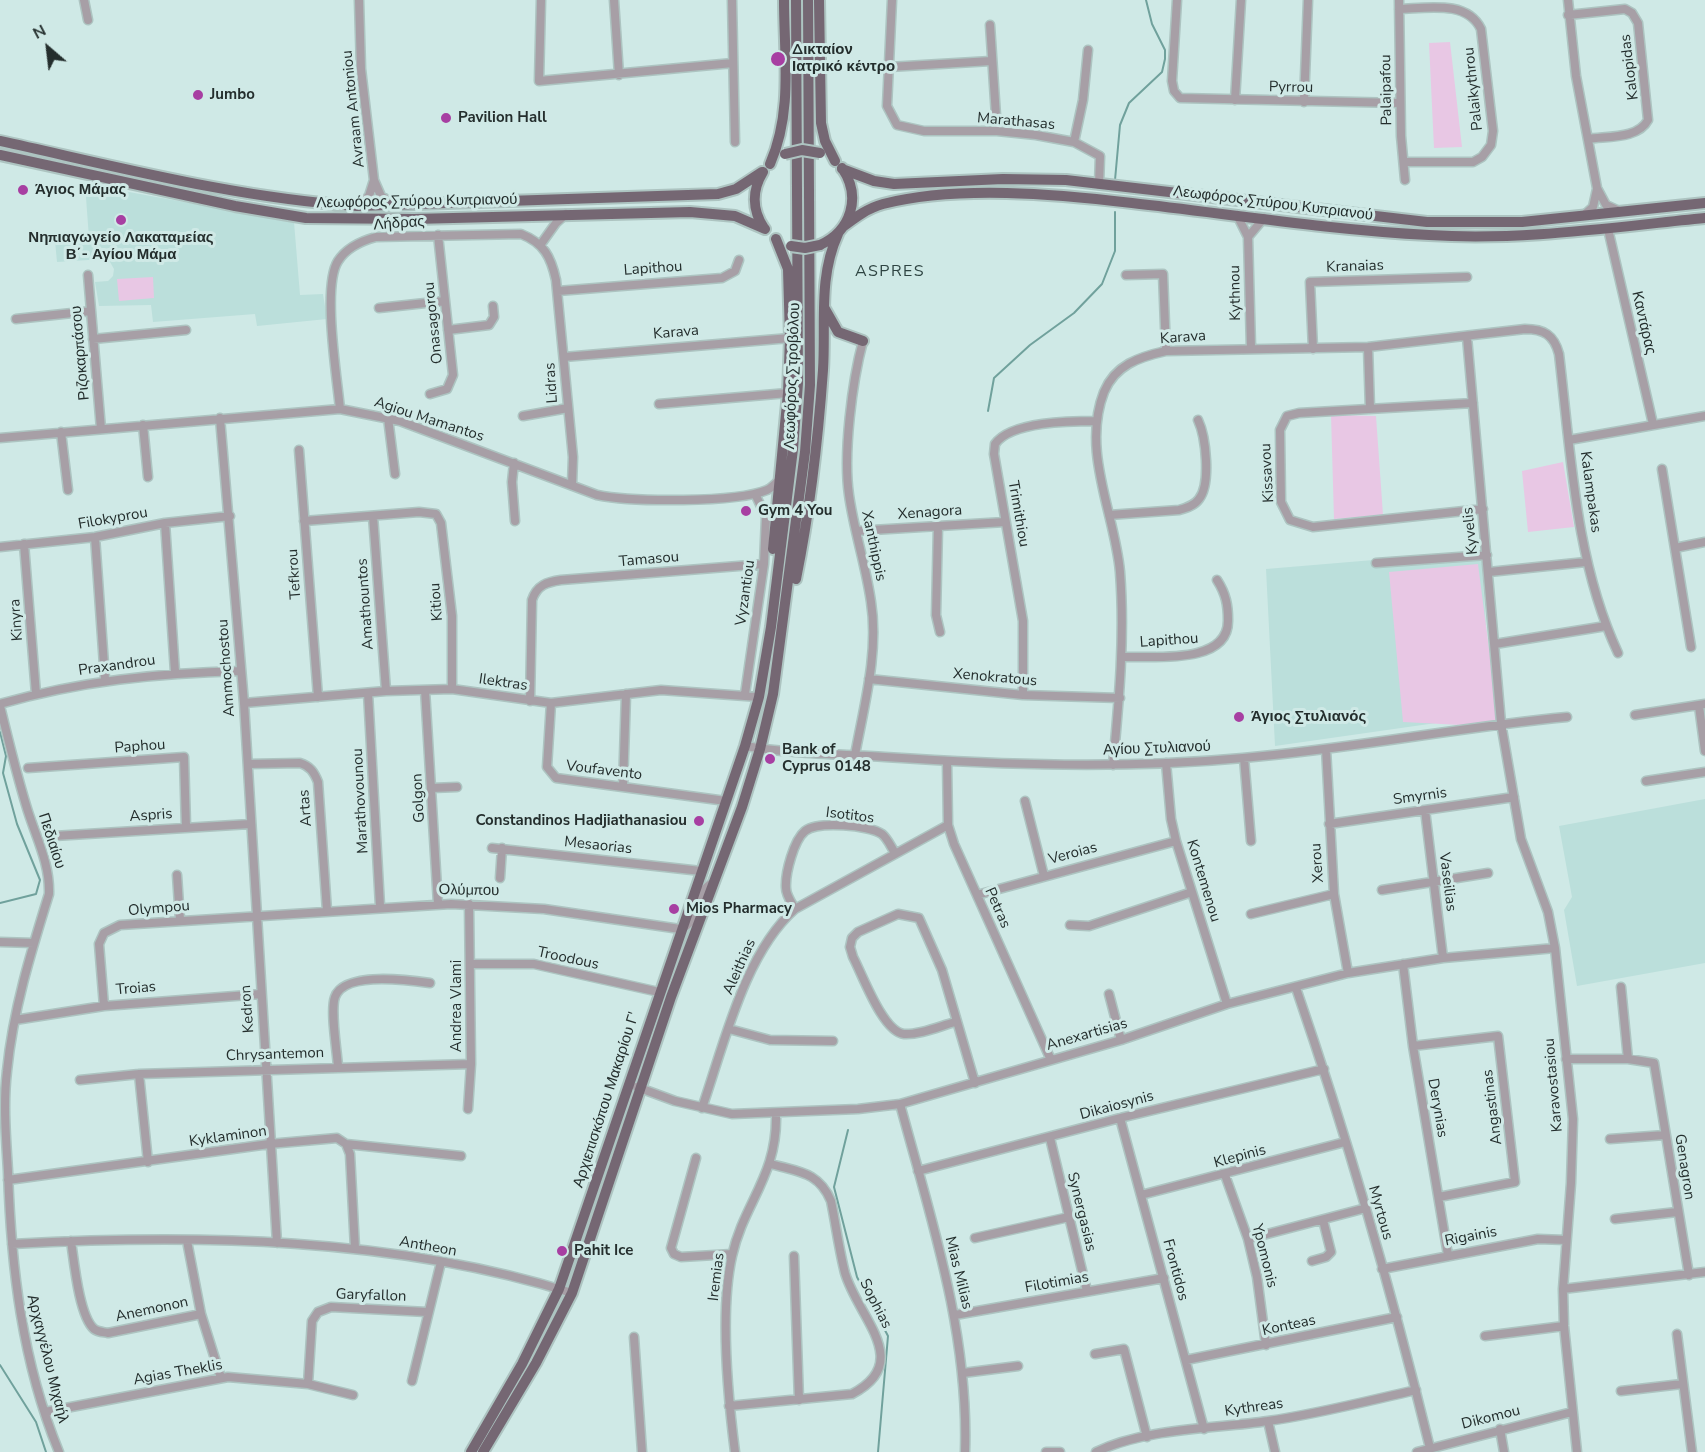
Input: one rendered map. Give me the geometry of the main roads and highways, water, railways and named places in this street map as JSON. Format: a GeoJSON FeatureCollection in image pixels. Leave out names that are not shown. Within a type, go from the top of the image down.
{"type":"FeatureCollection","features":[{"type":"Feature","properties":{"kind":"main road"},"geometry":{"type":"LineString","coordinates":[[784,0],[784,110],[777,147],[755,190],[755,204],[765,229],[776,239],[791,246],[820,245],[841,230]]}},
{"type":"Feature","properties":{"kind":"main road","name":"Λεωφόρος Στροβόλου"},"geometry":{"type":"LineString","coordinates":[[745,746],[759,698],[771,627],[793,449],[798,382],[796,0]]}},
{"type":"Feature","properties":{"kind":"main road","name":"Λεωφόρος Στροβόλου"},"geometry":{"type":"LineString","coordinates":[[760,749],[773,694],[786,611],[805,452],[811,363],[807,0]]}},
{"type":"Feature","properties":{"kind":"main road"},"geometry":{"type":"LineString","coordinates":[[786,611],[798,566],[814,465],[823,368],[825,271],[853,200],[851,186],[825,141],[821,123],[819,0]]}},
{"type":"Feature","properties":{"kind":"main road","name":"Λεωφόρος Σπύρου Κυπριανού"},"geometry":{"type":"LineString","coordinates":[[0,141],[241,194],[357,206],[718,194],[736,189],[766,168]]}},
{"type":"Feature","properties":{"kind":"main road"},"geometry":{"type":"LineString","coordinates":[[766,168],[785,154],[802,150],[820,153],[839,165]]}},
{"type":"Feature","properties":{"kind":"main road","name":"Λεωφόρος Σπύρου Κυπριανού"},"geometry":{"type":"LineString","coordinates":[[0,155],[235,206],[306,218],[414,219],[567,214],[721,213],[747,220],[765,229]]}},
{"type":"Feature","properties":{"kind":"main road","name":"Λεωφόρος Σπύρου Κυπριανού"},"geometry":{"type":"LineString","coordinates":[[839,165],[874,181],[894,184],[1003,179],[1066,180],[1426,222],[1522,222],[1705,203]]}},
{"type":"Feature","properties":{"kind":"main road","name":"Λεωφόρος Σπύρου Κυπριανού"},"geometry":{"type":"LineString","coordinates":[[841,230],[863,212],[883,204],[933,196],[1005,193],[1068,196],[1430,236],[1542,235],[1705,218]]}},
{"type":"Feature","properties":{"kind":"main road"},"geometry":{"type":"LineString","coordinates":[[771,627],[768,600],[781,477],[790,338],[788,269],[776,239]]}},
{"type":"Feature","properties":{"kind":"main road"},"geometry":{"type":"LineString","coordinates":[[824,306],[838,332],[863,342]]}},
{"type":"Feature","properties":{"kind":"main road","name":"Αρχιεπισκόπου Μακαρίου Γ'"},"geometry":{"type":"LineString","coordinates":[[471,1452],[522,1364],[559,1289],[680,929],[745,746]]}},
{"type":"Feature","properties":{"kind":"main road","name":"Αρχιεπισκόπου Μακαρίου Γ'"},"geometry":{"type":"LineString","coordinates":[[483,1452],[536,1363],[572,1293],[640,1088],[760,749]]}},
{"type":"Feature","properties":{"kind":"waterway"},"geometry":{"type":"LineString","coordinates":[[1115,180],[1120,125],[1129,103],[1162,72],[1165,59],[1165,50],[1152,24],[1146,0]]}},
{"type":"Feature","properties":{"kind":"waterway"},"geometry":{"type":"LineString","coordinates":[[988,411],[994,378],[1030,345],[1074,313],[1102,284],[1115,251],[1115,212]]}},
{"type":"Feature","properties":{"kind":"waterway"},"geometry":{"type":"LineString","coordinates":[[0,732],[6,756],[3,773],[17,824],[40,880],[36,894],[0,903]]}},
{"type":"Feature","properties":{"kind":"waterway"},"geometry":{"type":"LineString","coordinates":[[848,1130],[834,1187],[857,1277],[888,1336],[878,1452]]}},
{"type":"Feature","properties":{"kind":"waterway"},"geometry":{"type":"LineString","coordinates":[[0,1365],[36,1422],[46,1452]]}},
{"type":"Feature","properties":{"kind":"place","name":"Δικταίον Ιατρικό κέντρο"},"geometry":{"type":"Point","coordinates":[778,59]}},
{"type":"Feature","properties":{"kind":"place","name":"Jumbo"},"geometry":{"type":"Point","coordinates":[198,95]}},
{"type":"Feature","properties":{"kind":"place","name":"Pavilion Hall"},"geometry":{"type":"Point","coordinates":[446,118]}},
{"type":"Feature","properties":{"kind":"place","name":"Άγιος Μάμας"},"geometry":{"type":"Point","coordinates":[23,190]}},
{"type":"Feature","properties":{"kind":"place","name":"Νηπιαγωγείο Λακαταμείας Β΄- Αγίου Μάμα"},"geometry":{"type":"Point","coordinates":[121,220]}},
{"type":"Feature","properties":{"kind":"place","name":"Gym 4 You"},"geometry":{"type":"Point","coordinates":[746,511]}},
{"type":"Feature","properties":{"kind":"place","name":"Άγιος Στυλιανός"},"geometry":{"type":"Point","coordinates":[1239,717]}},
{"type":"Feature","properties":{"kind":"place","name":"Bank of Cyprus 0148"},"geometry":{"type":"Point","coordinates":[770,759]}},
{"type":"Feature","properties":{"kind":"place","name":"Constandinos Hadjiathanasiou"},"geometry":{"type":"Point","coordinates":[699,821]}},
{"type":"Feature","properties":{"kind":"place","name":"Mios Pharmacy"},"geometry":{"type":"Point","coordinates":[674,909]}},
{"type":"Feature","properties":{"kind":"place","name":"Pahit Ice"},"geometry":{"type":"Point","coordinates":[562,1251]}},
{"type":"Feature","properties":{"kind":"district","name":"ASPRES"},"geometry":{"type":"Point","coordinates":[890,272]}}]}
